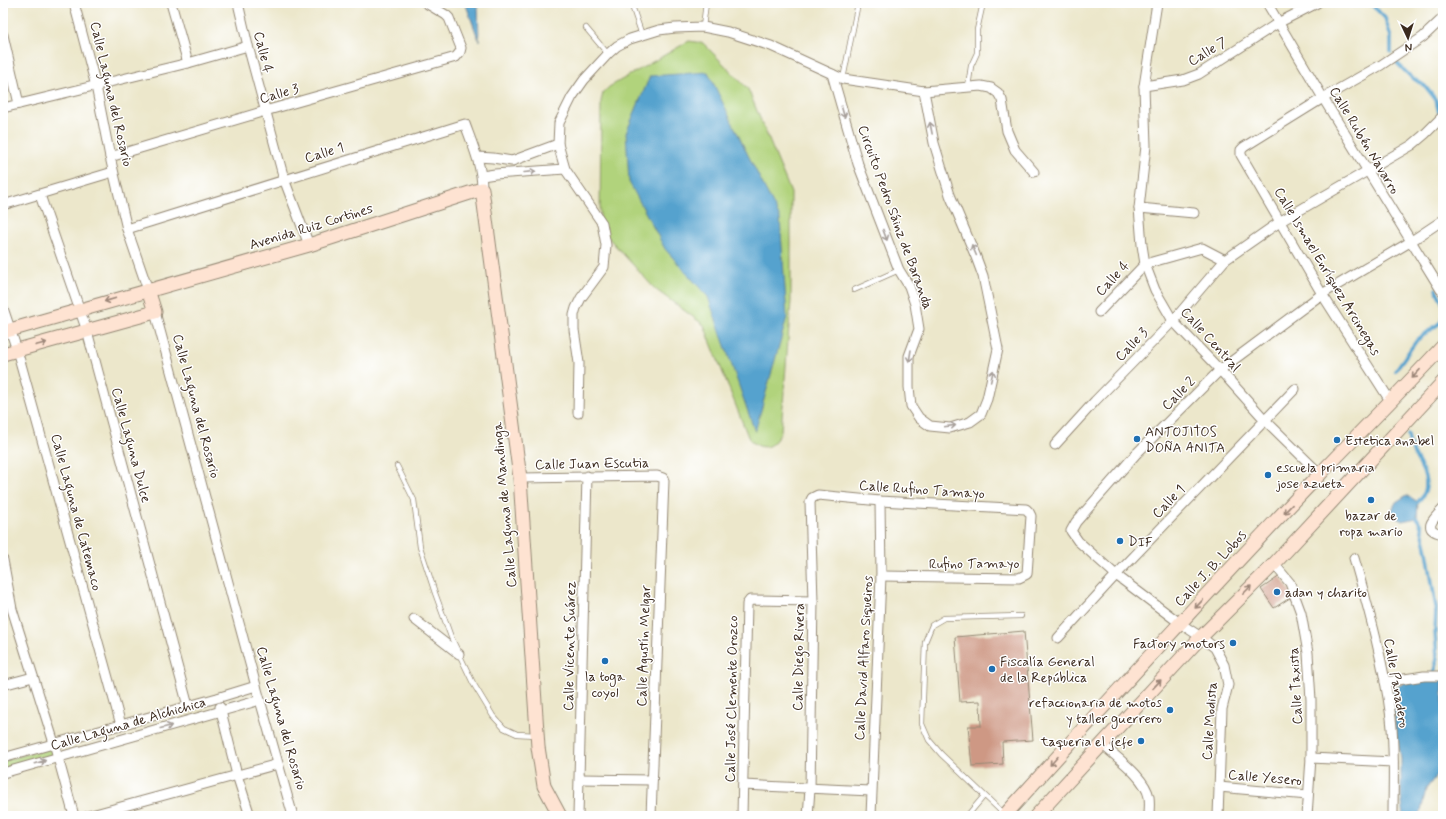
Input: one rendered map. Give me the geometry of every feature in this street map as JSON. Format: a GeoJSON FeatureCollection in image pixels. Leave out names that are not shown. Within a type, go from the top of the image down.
{"type":"FeatureCollection","features":[{"type":"Feature","properties":{"kind":"street","name":"Calle Laguna del Rosario"},"geometry":{"type":"LineString","coordinates":[[74,3],[96,86],[113,172],[127,229],[155,312],[256,686],[293,816]]}},
{"type":"Feature","properties":{"kind":"street"},"geometry":{"type":"LineString","coordinates":[[171,3],[188,63]]}},
{"type":"Feature","properties":{"kind":"street","name":"Calle 4"},"geometry":{"type":"LineString","coordinates":[[238,3],[284,179],[309,245]]}},
{"type":"Feature","properties":{"kind":"street","name":"Calle 3"},"geometry":{"type":"LineString","coordinates":[[110,157],[456,57],[461,48],[449,18],[426,3]]}},
{"type":"Feature","properties":{"kind":"street","name":"Calle Central"},"geometry":{"type":"LineString","coordinates":[[1157,3],[1144,86],[1146,146],[1139,208],[1145,264],[1155,290],[1173,322],[1220,370],[1266,421],[1320,474]]}},
{"type":"Feature","properties":{"kind":"street","name":"Calle Rubén Navarro"},"geometry":{"type":"LineString","coordinates":[[1267,3],[1410,242],[1441,290]]}},
{"type":"Feature","properties":{"kind":"street","name":"Calle 7"},"geometry":{"type":"LineString","coordinates":[[1144,86],[1183,80],[1199,74],[1278,23],[1317,3]]}},
{"type":"Feature","properties":{"kind":"street"},"geometry":{"type":"LineString","coordinates":[[1323,98],[1381,65],[1423,37],[1443,18]]}},
{"type":"Feature","properties":{"kind":"street"},"geometry":{"type":"LineString","coordinates":[[578,413],[579,363],[574,330],[574,315],[581,298],[604,267],[606,245],[602,223],[565,169],[558,144],[559,123],[564,112],[584,80],[608,54],[617,46],[630,39],[675,28],[703,27],[728,32],[771,46],[843,79],[924,91],[981,86],[991,88],[998,93],[1002,100],[1007,131],[1015,150],[1034,172]]}},
{"type":"Feature","properties":{"kind":"street"},"geometry":{"type":"LineString","coordinates":[[3,35],[19,104]]}},
{"type":"Feature","properties":{"kind":"street"},"geometry":{"type":"LineString","coordinates":[[3,108],[188,63],[248,46]]}},
{"type":"Feature","properties":{"kind":"street","name":"Circuito Pedro Sáinz de Baranda"},"geometry":{"type":"LineString","coordinates":[[832,74],[858,164],[899,270],[909,286],[918,314],[919,329],[909,356],[909,387],[911,406],[918,418],[930,426],[950,428],[970,422],[981,414],[987,399],[998,349],[983,276],[950,196],[934,142],[924,91]]}},
{"type":"Feature","properties":{"kind":"street","name":"Calle Ismael Enríquez Arcinegas"},"geometry":{"type":"LineString","coordinates":[[1323,98],[1244,147],[1241,150],[1241,155],[1281,221],[1322,294],[1391,402]]}},
{"type":"Feature","properties":{"kind":"street","name":"Calle 3"},"geometry":{"type":"LineString","coordinates":[[1055,445],[1095,401],[1173,322],[1225,260],[1281,221],[1412,145],[1426,134],[1443,116]]}},
{"type":"Feature","properties":{"kind":"street","name":"Calle 1"},"geometry":{"type":"LineString","coordinates":[[127,229],[465,124],[478,157],[482,183]]}},
{"type":"Feature","properties":{"kind":"street"},"geometry":{"type":"LineString","coordinates":[[478,157],[512,161],[558,144]]}},
{"type":"Feature","properties":{"kind":"street"},"geometry":{"type":"LineString","coordinates":[[512,161],[516,174]]}},
{"type":"Feature","properties":{"kind":"street"},"geometry":{"type":"LineString","coordinates":[[482,183],[495,174],[516,174],[565,169]]}},
{"type":"Feature","properties":{"kind":"street"},"geometry":{"type":"LineString","coordinates":[[3,205],[113,172]]}},
{"type":"Feature","properties":{"kind":"street","name":"Avenida Ruiz Cortines"},"geometry":{"type":"LineString","coordinates":[[6,330],[309,245],[482,183]]}},
{"type":"Feature","properties":{"kind":"street","name":"Calle Laguna de Mandinga"},"geometry":{"type":"LineString","coordinates":[[482,183],[520,478],[537,736],[544,786],[560,816]]}},
{"type":"Feature","properties":{"kind":"street","name":"Calle Laguna Dulce"},"geometry":{"type":"LineString","coordinates":[[40,195],[87,331],[188,706]]}},
{"type":"Feature","properties":{"kind":"street"},"geometry":{"type":"LineString","coordinates":[[1139,208],[1194,213]]}},
{"type":"Feature","properties":{"kind":"street","name":"Calle 2"},"geometry":{"type":"LineString","coordinates":[[1071,532],[1076,522],[1136,454],[1220,370],[1322,294],[1410,242],[1443,220]]}},
{"type":"Feature","properties":{"kind":"street"},"geometry":{"type":"LineString","coordinates":[[1145,264],[1202,248],[1225,260]]}},
{"type":"Feature","properties":{"kind":"street","name":"Calle 4"},"geometry":{"type":"LineString","coordinates":[[1099,312],[1145,264]]}},
{"type":"Feature","properties":{"kind":"street","name":"Calle Laguna de Catemaco"},"geometry":{"type":"LineString","coordinates":[[3,308],[6,330],[17,350],[121,725]]}},
{"type":"Feature","properties":{"kind":"street"},"geometry":{"type":"LineString","coordinates":[[3,354],[155,312]]}},
{"type":"Feature","properties":{"kind":"street","name":"Calle J. B. Lobos"},"geometry":{"type":"LineString","coordinates":[[1004,816],[1320,474],[1391,402],[1443,346]]}},
{"type":"Feature","properties":{"kind":"street"},"geometry":{"type":"LineString","coordinates":[[1036,816],[1201,637],[1274,564],[1443,382]]}},
{"type":"Feature","properties":{"kind":"street","name":"Calle 1"},"geometry":{"type":"LineString","coordinates":[[1058,638],[1116,575],[1266,421],[1295,389]]}},
{"type":"Feature","properties":{"kind":"street","name":"Calle Juan Escutia"},"geometry":{"type":"LineString","coordinates":[[520,478],[587,476],[657,476],[663,478]]}},
{"type":"Feature","properties":{"kind":"street","name":"Calle Vicente Suárez"},"geometry":{"type":"LineString","coordinates":[[578,816],[587,476]]}},
{"type":"Feature","properties":{"kind":"street","name":"Calle Agustín Melgar"},"geometry":{"type":"LineString","coordinates":[[651,816],[663,478]]}},
{"type":"Feature","properties":{"kind":"street","name":"Calle Rufino Tamayo"},"geometry":{"type":"LineString","coordinates":[[812,498],[818,495],[880,501],[1026,509],[1029,512]]}},
{"type":"Feature","properties":{"kind":"street","name":"Calle Diego Rivera"},"geometry":{"type":"LineString","coordinates":[[808,816],[810,789],[813,601],[810,502],[812,498]]}},
{"type":"Feature","properties":{"kind":"street","name":"Calle David Alfaro Siqueiros"},"geometry":{"type":"LineString","coordinates":[[871,816],[881,576],[880,501]]}},
{"type":"Feature","properties":{"kind":"street"},"geometry":{"type":"LineString","coordinates":[[1443,509],[1431,521],[1432,530],[1443,534]]}},
{"type":"Feature","properties":{"kind":"street","name":"Rufino Tamayo"},"geometry":{"type":"LineString","coordinates":[[881,576],[1019,578],[1024,576],[1027,574],[1031,516],[1029,512]]}},
{"type":"Feature","properties":{"kind":"street","name":"Calle Modista"},"geometry":{"type":"LineString","coordinates":[[1071,532],[1078,542],[1116,575],[1180,624],[1215,648],[1224,665],[1228,685],[1222,709],[1218,816]]}},
{"type":"Feature","properties":{"kind":"street","name":"Calle Panadero"},"geometry":{"type":"LineString","coordinates":[[1354,558],[1385,682],[1391,720],[1393,762],[1392,816]]}},
{"type":"Feature","properties":{"kind":"street"},"geometry":{"type":"LineString","coordinates":[[3,560],[12,609],[54,744],[74,816]]}},
{"type":"Feature","properties":{"kind":"street","name":"Calle Taxista"},"geometry":{"type":"LineString","coordinates":[[1274,564],[1290,583],[1301,613],[1308,652],[1311,700],[1311,758],[1306,816]]}},
{"type":"Feature","properties":{"kind":"street","name":"Calle José Clemente Orozco"},"geometry":{"type":"LineString","coordinates":[[742,816],[747,604],[750,600],[813,601]]}},
{"type":"Feature","properties":{"kind":"street"},"geometry":{"type":"LineString","coordinates":[[3,612],[12,609]]}},
{"type":"Feature","properties":{"kind":"street"},"geometry":{"type":"LineString","coordinates":[[414,619],[459,654]]}},
{"type":"Feature","properties":{"kind":"street"},"geometry":{"type":"LineString","coordinates":[[1385,682],[1424,676],[1443,676]]}},
{"type":"Feature","properties":{"kind":"street"},"geometry":{"type":"LineString","coordinates":[[3,686],[33,677]]}},
{"type":"Feature","properties":{"kind":"street","name":"Calle Laguna de Alchichica"},"geometry":{"type":"LineString","coordinates":[[3,758],[256,686]]}},
{"type":"Feature","properties":{"kind":"street"},"geometry":{"type":"LineString","coordinates":[[217,698],[222,712],[237,775],[250,816]]}},
{"type":"Feature","properties":{"kind":"street","name":"Calle Laguna de Alchichica"},"geometry":{"type":"LineString","coordinates":[[3,773],[260,700]]}},
{"type":"Feature","properties":{"kind":"street"},"geometry":{"type":"LineString","coordinates":[[1102,744],[1131,770],[1144,785],[1149,798],[1149,816]]}},
{"type":"Feature","properties":{"kind":"street","name":"Calle Yesero"},"geometry":{"type":"LineString","coordinates":[[1311,758],[1393,762]]}},
{"type":"Feature","properties":{"kind":"street"},"geometry":{"type":"LineString","coordinates":[[88,816],[278,764]]}},
{"type":"Feature","properties":{"kind":"street"},"geometry":{"type":"LineString","coordinates":[[580,779],[652,780]]}},
{"type":"Feature","properties":{"kind":"street"},"geometry":{"type":"LineString","coordinates":[[743,785],[871,792]]}},
{"type":"Feature","properties":{"kind":"street","name":"Calle Yesero"},"geometry":{"type":"LineString","coordinates":[[1219,787],[1308,795]]}},
{"type":"Feature","properties":{"kind":"lane"},"geometry":{"type":"LineString","coordinates":[[632,3],[642,35]]}},
{"type":"Feature","properties":{"kind":"lane"},"geometry":{"type":"LineString","coordinates":[[703,27],[706,3]]}},
{"type":"Feature","properties":{"kind":"lane"},"geometry":{"type":"LineString","coordinates":[[843,79],[858,3]]}},
{"type":"Feature","properties":{"kind":"lane"},"geometry":{"type":"LineString","coordinates":[[968,88],[972,66],[977,53],[977,30],[982,3]]}},
{"type":"Feature","properties":{"kind":"lane"},"geometry":{"type":"LineString","coordinates":[[586,28],[608,54]]}},
{"type":"Feature","properties":{"kind":"lane"},"geometry":{"type":"LineString","coordinates":[[854,290],[899,270]]}},
{"type":"Feature","properties":{"kind":"lane"},"geometry":{"type":"LineString","coordinates":[[397,466],[414,500],[420,547],[435,593],[451,636],[473,683],[493,716],[504,728],[517,734],[537,736]]}},
{"type":"Feature","properties":{"kind":"lane"},"geometry":{"type":"LineString","coordinates":[[1004,816],[929,740],[922,724],[925,642],[932,625],[944,618],[1021,616]]}},
{"type":"Feature","properties":{"kind":"lane"},"geometry":{"type":"LineString","coordinates":[[967,816],[984,796]]}},
{"type":"Feature","properties":{"kind":"green space"},"geometry":{"type":"Polygon","coordinates":[[[689,41],[703,43],[748,89],[791,193],[791,301],[781,431],[775,441],[768,446],[763,447],[749,439],[704,325],[655,289],[604,233],[600,224],[601,101],[603,93],[609,87],[689,41]]]}},
{"type":"Feature","properties":{"kind":"green space"},"geometry":{"type":"Polygon","coordinates":[[[52,747],[55,755],[3,770],[3,761],[52,747]]]}},
{"type":"Feature","properties":{"kind":"water"},"geometry":{"type":"Polygon","coordinates":[[[465,3],[478,3],[479,41],[466,5],[465,3]]]}},
{"type":"Feature","properties":{"kind":"water"},"geometry":{"type":"Polygon","coordinates":[[[708,72],[780,218],[787,317],[755,432],[708,297],[665,249],[629,182],[626,133],[650,76],[708,72]]]}},
{"type":"Feature","properties":{"kind":"water"},"geometry":{"type":"Polygon","coordinates":[[[1407,495],[1418,502],[1417,518],[1402,521],[1390,514],[1396,502],[1407,495]]]}},
{"type":"Feature","properties":{"kind":"water"},"geometry":{"type":"Polygon","coordinates":[[[1443,679],[1443,767],[1426,789],[1420,816],[1404,816],[1401,796],[1401,759],[1395,727],[1392,691],[1405,682],[1443,679]]]}},
{"type":"Feature","properties":{"kind":"building","name":"adan y charito"},"geometry":{"type":"Polygon","coordinates":[[[1280,576],[1293,596],[1274,608],[1261,589],[1280,576]]]}},
{"type":"Feature","properties":{"kind":"building","name":"Fiscalía General de la República"},"geometry":{"type":"Polygon","coordinates":[[[1024,631],[1033,740],[1002,742],[1003,764],[972,766],[968,726],[981,726],[980,701],[960,702],[955,637],[1024,631]]]}},
{"type":"Feature","properties":{"kind":"waterway"},"geometry":{"type":"LineString","coordinates":[[1370,3],[1385,18],[1391,37],[1391,52]]}},
{"type":"Feature","properties":{"kind":"waterway"},"geometry":{"type":"LineString","coordinates":[[1397,63],[1411,77],[1425,86],[1436,100],[1439,113]]}},
{"type":"Feature","properties":{"kind":"waterway"},"geometry":{"type":"LineString","coordinates":[[1436,289],[1443,304]]}},
{"type":"Feature","properties":{"kind":"waterway"},"geometry":{"type":"LineString","coordinates":[[1395,371],[1417,340],[1441,322],[1443,316]]}},
{"type":"Feature","properties":{"kind":"waterway"},"geometry":{"type":"LineString","coordinates":[[1408,435],[1412,450],[1423,470],[1425,477],[1425,491],[1418,502]]}},
{"type":"Feature","properties":{"kind":"waterway"},"geometry":{"type":"LineString","coordinates":[[1417,518],[1421,526],[1427,551],[1436,608],[1435,633],[1437,658],[1434,675]]}},
{"type":"Feature","properties":{"kind":"place","name":"ANTOJITOS DOÑA ANITA"},"geometry":{"type":"Point","coordinates":[1137,439]}},
{"type":"Feature","properties":{"kind":"place","name":"Estetica anabel"},"geometry":{"type":"Point","coordinates":[1337,440]}},
{"type":"Feature","properties":{"kind":"place","name":"escuela primaria jose azueta"},"geometry":{"type":"Point","coordinates":[1268,475]}},
{"type":"Feature","properties":{"kind":"place","name":"bazar de ropa mario"},"geometry":{"type":"Point","coordinates":[1371,500]}},
{"type":"Feature","properties":{"kind":"place","name":"DIF"},"geometry":{"type":"Point","coordinates":[1120,541]}},
{"type":"Feature","properties":{"kind":"place","name":"adan y charito"},"geometry":{"type":"Point","coordinates":[1277,592]}},
{"type":"Feature","properties":{"kind":"place","name":"Factory motors"},"geometry":{"type":"Point","coordinates":[1233,643]}},
{"type":"Feature","properties":{"kind":"place","name":"la toga coyol"},"geometry":{"type":"Point","coordinates":[605,661]}},
{"type":"Feature","properties":{"kind":"place","name":"Fiscalía General de la República"},"geometry":{"type":"Point","coordinates":[992,669]}},
{"type":"Feature","properties":{"kind":"place","name":"refaccionaria de motos y taller guerrero"},"geometry":{"type":"Point","coordinates":[1170,710]}},
{"type":"Feature","properties":{"kind":"place","name":"taqueria el jefe"},"geometry":{"type":"Point","coordinates":[1141,741]}}]}
